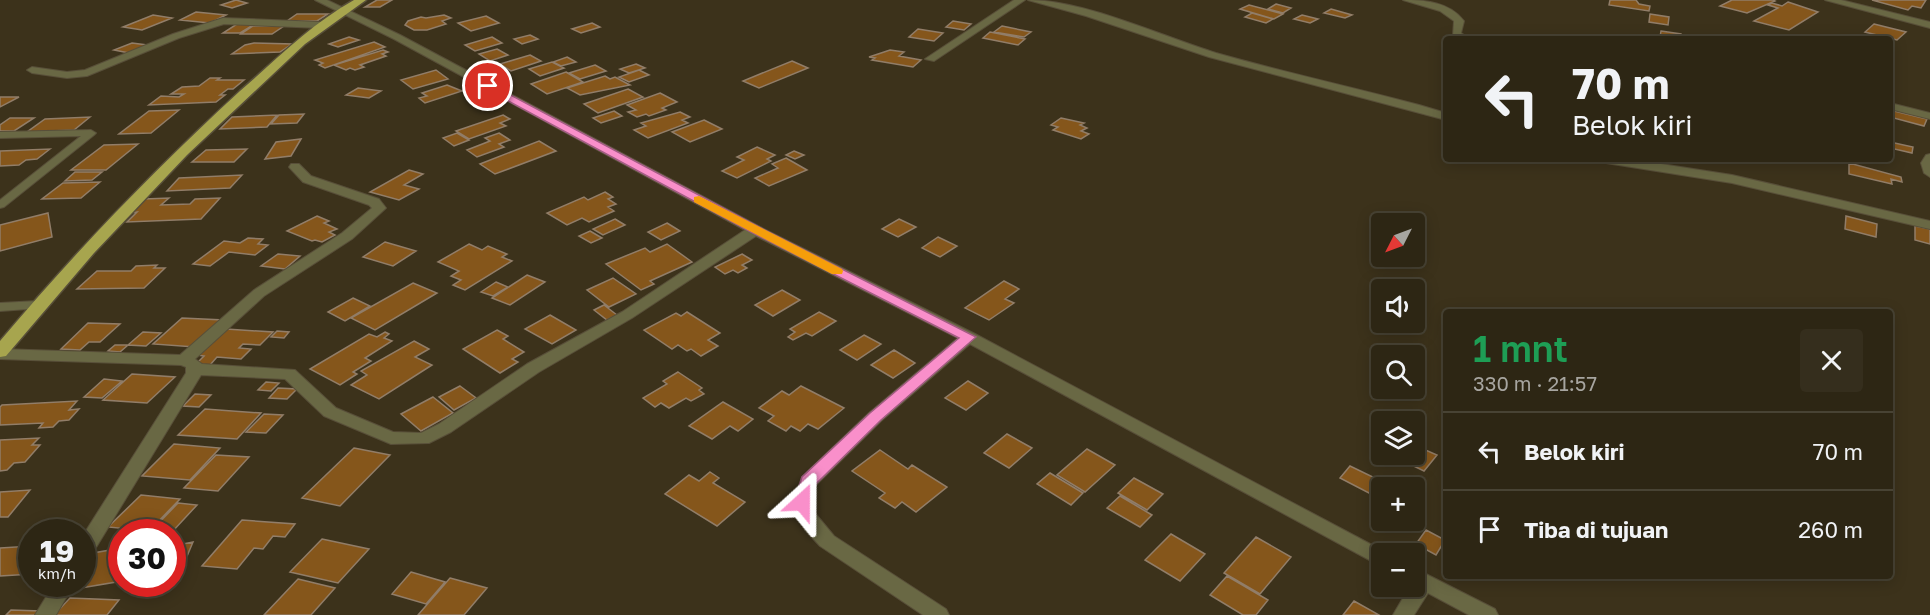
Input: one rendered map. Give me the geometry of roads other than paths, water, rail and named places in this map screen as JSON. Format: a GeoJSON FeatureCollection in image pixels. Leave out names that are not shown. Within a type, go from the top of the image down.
{"type":"FeatureCollection","features":[{"type":"Feature","properties":{"kind":"highway"},"geometry":{"type":"LineString","coordinates":[[0,353],[38,305],[139,196],[221,115],[320,25],[341,10],[361,0]]}},
{"type":"Feature","properties":{"kind":"street"},"geometry":{"type":"LineString","coordinates":[[320,0],[407,42],[755,230],[969,337],[1371,552]]}},
{"type":"Feature","properties":{"kind":"street"},"geometry":{"type":"LineString","coordinates":[[930,59],[1020,0]]}},
{"type":"Feature","properties":{"kind":"street"},"geometry":{"type":"LineString","coordinates":[[1033,0],[1089,14],[1213,55],[1443,116]]}},
{"type":"Feature","properties":{"kind":"street"},"geometry":{"type":"LineString","coordinates":[[1408,0],[1443,9],[1455,15],[1459,21],[1456,34],[1460,36]]}},
{"type":"Feature","properties":{"kind":"street"},"geometry":{"type":"LineString","coordinates":[[1830,0],[1930,26]]}},
{"type":"Feature","properties":{"kind":"street"},"geometry":{"type":"LineString","coordinates":[[32,70],[67,75],[87,73],[176,36],[223,21],[320,25]]}},
{"type":"Feature","properties":{"kind":"street"},"geometry":{"type":"LineString","coordinates":[[1893,107],[1930,116]]}},
{"type":"Feature","properties":{"kind":"street"},"geometry":{"type":"LineString","coordinates":[[1930,158],[1927,163],[1930,173]]}},
{"type":"Feature","properties":{"kind":"street"},"geometry":{"type":"LineString","coordinates":[[1626,162],[1732,178],[1930,225]]}},
{"type":"Feature","properties":{"kind":"street"},"geometry":{"type":"LineString","coordinates":[[189,364],[255,296],[369,219],[379,208],[374,202],[307,179],[295,167]]}},
{"type":"Feature","properties":{"kind":"street"},"geometry":{"type":"LineString","coordinates":[[0,353],[189,364],[289,374],[309,390],[330,412],[392,438],[423,439],[445,428],[533,368],[627,315],[755,230]]}},
{"type":"Feature","properties":{"kind":"street"},"geometry":{"type":"LineString","coordinates":[[939,615],[827,541],[812,525],[802,502],[808,482],[875,417],[969,337]]}},
{"type":"Feature","properties":{"kind":"street"},"geometry":{"type":"LineString","coordinates":[[96,531],[194,373],[189,364]]}},
{"type":"Feature","properties":{"kind":"street"},"geometry":{"type":"LineString","coordinates":[[1425,582],[1488,615]]}},
{"type":"Feature","properties":{"kind":"street"},"geometry":{"type":"LineString","coordinates":[[45,615],[56,597]]}},
{"type":"Feature","properties":{"kind":"street"},"geometry":{"type":"LineString","coordinates":[[1404,615],[1412,597]]}},
{"type":"Feature","properties":{"kind":"lane"},"geometry":{"type":"LineString","coordinates":[[0,135],[91,133],[0,205]]}},
{"type":"Feature","properties":{"kind":"lane"},"geometry":{"type":"LineString","coordinates":[[0,307],[38,305]]}}]}
